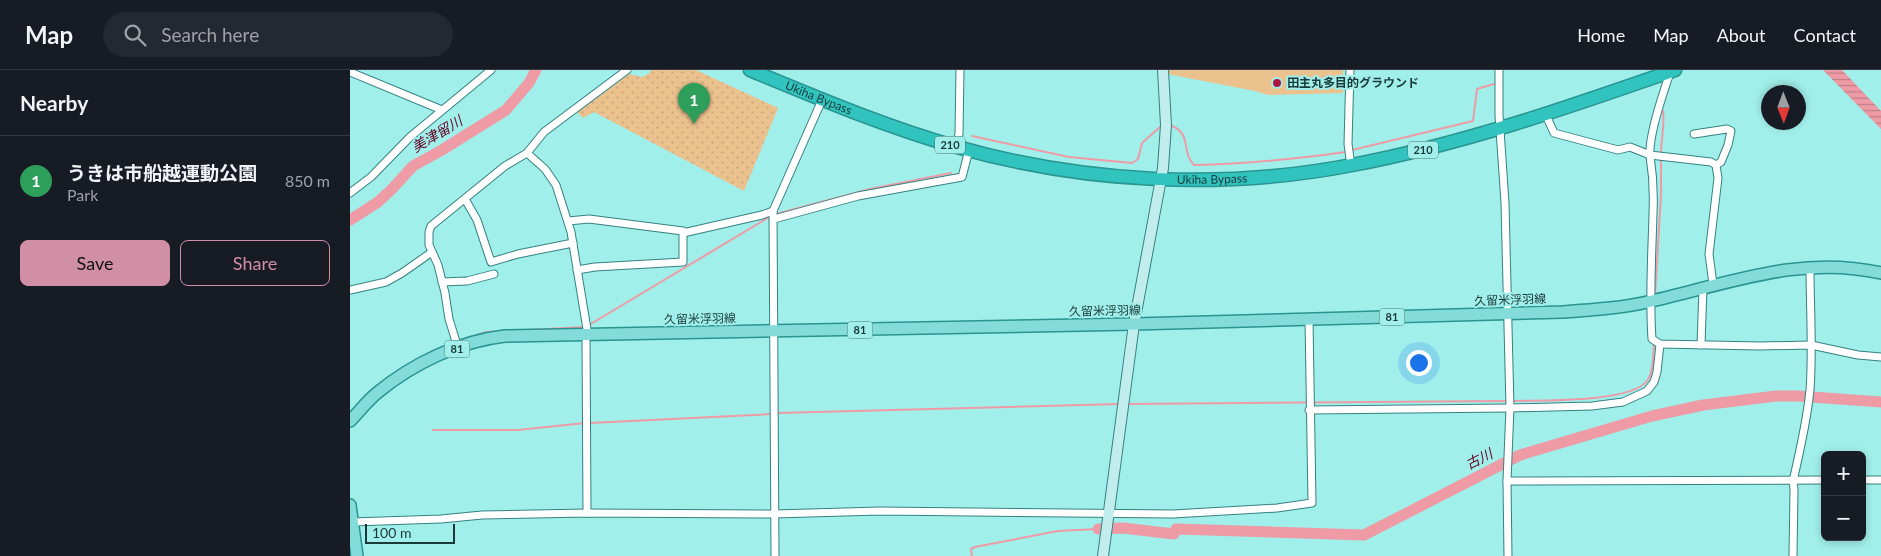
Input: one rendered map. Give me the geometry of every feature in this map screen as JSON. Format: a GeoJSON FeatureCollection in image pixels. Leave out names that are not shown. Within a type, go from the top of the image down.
{"type":"FeatureCollection","features":[{"type":"Feature","properties":{"kind":"highway","name":"Ukiha Bypass"},"geometry":{"type":"LineString","coordinates":[[750,70],[773,75],[822,100],[894,127],[956,147],[1032,164],[1096,174],[1161,178],[1252,178],[1351,166],[1400,156],[1500,128],[1672,71]]}},
{"type":"Feature","properties":{"kind":"main road","name":"久留米浮羽線"},"geometry":{"type":"LineString","coordinates":[[350,421],[375,394],[433,358],[457,345],[505,336],[587,330],[773,331],[1507,314],[1601,309],[1649,302],[1773,271],[1826,266],[1881,273]]}},
{"type":"Feature","properties":{"kind":"main road"},"geometry":{"type":"LineString","coordinates":[[350,506],[357,556]]}},
{"type":"Feature","properties":{"kind":"street"},"geometry":{"type":"LineString","coordinates":[[350,193],[371,177],[410,137],[491,70]]}},
{"type":"Feature","properties":{"kind":"street"},"geometry":{"type":"LineString","coordinates":[[457,345],[449,319],[438,265],[432,252],[429,238],[431,226],[505,166],[527,153],[544,132],[627,70]]}},
{"type":"Feature","properties":{"kind":"street"},"geometry":{"type":"LineString","coordinates":[[956,147],[959,134],[960,70]]}},
{"type":"Feature","properties":{"kind":"street"},"geometry":{"type":"LineString","coordinates":[[1103,556],[1134,324],[1161,178],[1166,125],[1163,70]]}},
{"type":"Feature","properties":{"kind":"street"},"geometry":{"type":"LineString","coordinates":[[1350,70],[1348,144],[1351,166]]}},
{"type":"Feature","properties":{"kind":"street"},"geometry":{"type":"LineString","coordinates":[[1499,70],[1500,128],[1505,203],[1510,408],[1507,481],[1508,556]]}},
{"type":"Feature","properties":{"kind":"street"},"geometry":{"type":"LineString","coordinates":[[1672,71],[1656,118],[1650,156],[1654,180],[1649,302],[1652,338],[1660,344],[1811,345],[1858,355],[1881,357]]}},
{"type":"Feature","properties":{"kind":"street"},"geometry":{"type":"LineString","coordinates":[[350,72],[442,110]]}},
{"type":"Feature","properties":{"kind":"street"},"geometry":{"type":"LineString","coordinates":[[775,556],[774,215],[822,100]]}},
{"type":"Feature","properties":{"kind":"street"},"geometry":{"type":"LineString","coordinates":[[1545,113],[1554,133],[1618,150],[1630,147],[1650,156],[1711,162],[1716,165]]}},
{"type":"Feature","properties":{"kind":"street"},"geometry":{"type":"LineString","coordinates":[[1694,134],[1731,131],[1721,162],[1716,165]]}},
{"type":"Feature","properties":{"kind":"street"},"geometry":{"type":"LineString","coordinates":[[568,221],[590,220],[683,231],[683,233],[762,215],[774,215],[858,196],[962,177],[969,150]]}},
{"type":"Feature","properties":{"kind":"street"},"geometry":{"type":"LineString","coordinates":[[527,153],[549,173],[556,185],[573,243],[587,330],[587,513]]}},
{"type":"Feature","properties":{"kind":"street"},"geometry":{"type":"LineString","coordinates":[[1701,345],[1718,178],[1716,165]]}},
{"type":"Feature","properties":{"kind":"street"},"geometry":{"type":"LineString","coordinates":[[465,199],[477,220],[491,262],[518,254],[573,243]]}},
{"type":"Feature","properties":{"kind":"street"},"geometry":{"type":"LineString","coordinates":[[577,270],[595,267],[684,262],[683,233]]}},
{"type":"Feature","properties":{"kind":"street"},"geometry":{"type":"LineString","coordinates":[[350,290],[386,282],[432,252]]}},
{"type":"Feature","properties":{"kind":"street"},"geometry":{"type":"LineString","coordinates":[[1793,556],[1793,481],[1807,418],[1810,390],[1810,268]]}},
{"type":"Feature","properties":{"kind":"street"},"geometry":{"type":"LineString","coordinates":[[442,282],[467,281],[494,274]]}},
{"type":"Feature","properties":{"kind":"street"},"geometry":{"type":"LineString","coordinates":[[352,522],[441,519],[482,515],[587,513],[774,514],[880,511],[1173,514],[1277,508],[1312,503],[1309,320]]}},
{"type":"Feature","properties":{"kind":"street"},"geometry":{"type":"LineString","coordinates":[[1309,410],[1592,406],[1623,402],[1647,391],[1654,382],[1660,344]]}},
{"type":"Feature","properties":{"kind":"street"},"geometry":{"type":"LineString","coordinates":[[1507,481],[1821,480]]}},
{"type":"Feature","properties":{"kind":"street"},"geometry":{"type":"LineString","coordinates":[[1866,480],[1881,480]]}},
{"type":"Feature","properties":{"kind":"shaded area"},"geometry":{"type":"Polygon","coordinates":[[[651,70],[696,70],[778,108],[744,191],[594,112],[583,118],[577,112],[629,74],[642,77],[650,73],[651,70]]]}},
{"type":"Feature","properties":{"kind":"shaded area","name":"田主丸多目的グラウンド"},"geometry":{"type":"Polygon","coordinates":[[[1167,70],[1343,70],[1343,93],[1268,95],[1167,74],[1167,70]]]}},
{"type":"Feature","properties":{"kind":"shaded area"},"geometry":{"type":"Polygon","coordinates":[[[1823,70],[1842,70],[1881,111],[1881,129],[1823,70]]]}},
{"type":"Feature","properties":{"kind":"waterway","name":"美津留川"},"geometry":{"type":"LineString","coordinates":[[350,220],[378,202],[413,166],[506,110],[529,83],[536,70]]}},
{"type":"Feature","properties":{"kind":"waterway"},"geometry":{"type":"LineString","coordinates":[[1352,150],[1473,121],[1477,89],[1494,84]]}},
{"type":"Feature","properties":{"kind":"waterway"},"geometry":{"type":"LineString","coordinates":[[1661,154],[1664,122],[1663,111]]}},
{"type":"Feature","properties":{"kind":"waterway"},"geometry":{"type":"LineString","coordinates":[[1172,126],[1182,134],[1188,155],[1194,165],[1270,161],[1346,152]]}},
{"type":"Feature","properties":{"kind":"waterway"},"geometry":{"type":"LineString","coordinates":[[972,136],[1069,157],[1132,163],[1138,159],[1142,143],[1160,127]]}},
{"type":"Feature","properties":{"kind":"waterway"},"geometry":{"type":"LineString","coordinates":[[1655,296],[1661,195],[1661,158]]}},
{"type":"Feature","properties":{"kind":"waterway"},"geometry":{"type":"LineString","coordinates":[[776,214],[870,189],[951,173]]}},
{"type":"Feature","properties":{"kind":"waterway"},"geometry":{"type":"LineString","coordinates":[[589,325],[771,216]]}},
{"type":"Feature","properties":{"kind":"waterway"},"geometry":{"type":"LineString","coordinates":[[461,340],[487,332],[585,327]]}},
{"type":"Feature","properties":{"kind":"waterway"},"geometry":{"type":"LineString","coordinates":[[1512,401],[1604,397],[1637,388],[1647,381],[1651,373],[1654,343]]}},
{"type":"Feature","properties":{"kind":"waterway"},"geometry":{"type":"LineString","coordinates":[[416,360],[445,346]]}},
{"type":"Feature","properties":{"kind":"waterway","name":"古川"},"geometry":{"type":"LineString","coordinates":[[1098,529],[1123,528],[1174,534],[1176,529],[1364,535],[1520,455],[1652,416],[1703,405],[1776,396],[1881,402]]}},
{"type":"Feature","properties":{"kind":"waterway"},"geometry":{"type":"LineString","coordinates":[[1127,404],[1507,401]]}},
{"type":"Feature","properties":{"kind":"waterway"},"geometry":{"type":"LineString","coordinates":[[777,413],[1119,404]]}},
{"type":"Feature","properties":{"kind":"waterway"},"geometry":{"type":"LineString","coordinates":[[590,423],[772,414]]}},
{"type":"Feature","properties":{"kind":"waterway"},"geometry":{"type":"LineString","coordinates":[[433,430],[518,430],[585,423]]}},
{"type":"Feature","properties":{"kind":"waterway"},"geometry":{"type":"LineString","coordinates":[[972,556],[971,549],[975,547],[1058,531],[1098,529]]}},
{"type":"Feature","properties":{"kind":"place","name":"田主丸多目的グラウンド"},"geometry":{"type":"Point","coordinates":[1277,83]}},
{"type":"Feature","properties":{"kind":"place","name":"うきは市船越運動公園"},"geometry":{"type":"Point","coordinates":[694,124]}}]}
